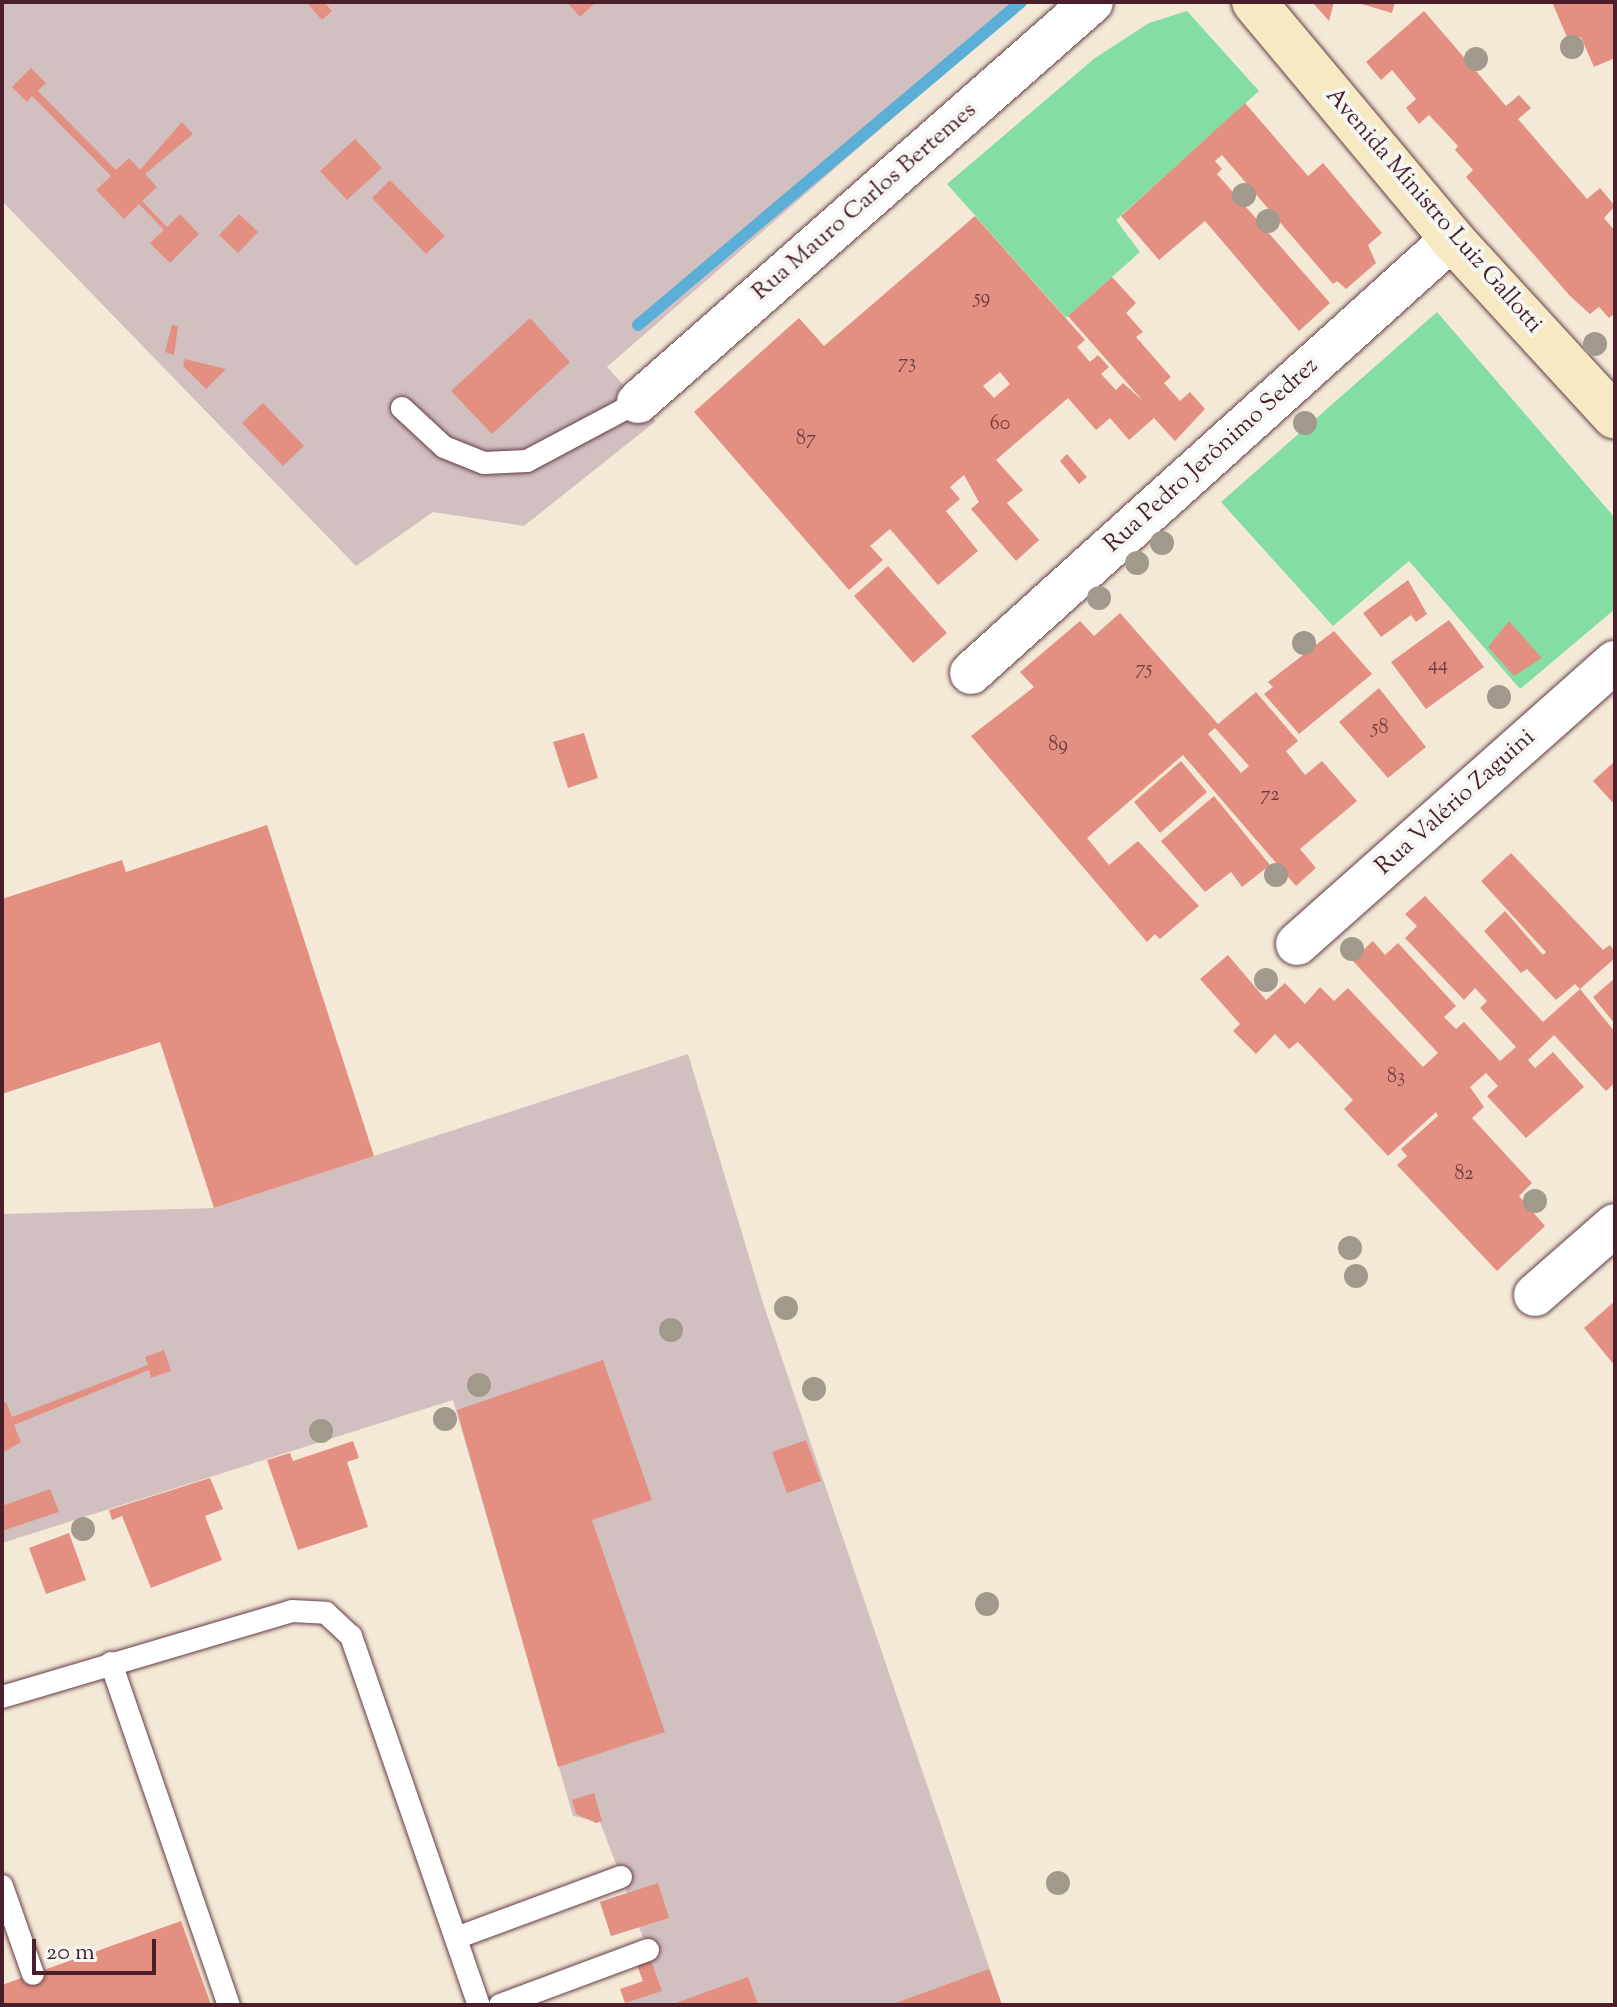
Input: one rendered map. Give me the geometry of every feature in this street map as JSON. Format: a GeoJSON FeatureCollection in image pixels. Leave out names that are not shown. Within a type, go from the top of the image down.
{"type":"FeatureCollection","features":[{"type":"Feature","properties":{"kind":"street","name":"Rua Mauro Carlos Bertemes"},"geometry":{"type":"LineString","coordinates":[[638,402],[1092,2]]}},
{"type":"Feature","properties":{"kind":"street","name":"Avenida Ministro Luiz Gallotti"},"geometry":{"type":"LineString","coordinates":[[1254,2],[1452,239],[1615,417]]}},
{"type":"Feature","properties":{"kind":"street","name":"Rua Pedro Jerônimo Sedrez"},"geometry":{"type":"LineString","coordinates":[[971,673],[1452,239]]}},
{"type":"Feature","properties":{"kind":"street","name":"Rua Valério Zaguini"},"geometry":{"type":"LineString","coordinates":[[1297,944],[1615,662]]}},
{"type":"Feature","properties":{"kind":"street"},"geometry":{"type":"LineString","coordinates":[[1535,1295],[1615,1225]]}},
{"type":"Feature","properties":{"kind":"lane"},"geometry":{"type":"LineString","coordinates":[[402,408],[444,447],[484,463],[527,461],[638,402]]}},
{"type":"Feature","properties":{"kind":"lane"},"geometry":{"type":"LineString","coordinates":[[2,1697],[292,1611],[311,1609],[338,1622],[351,1636],[479,2005]]}},
{"type":"Feature","properties":{"kind":"lane"},"geometry":{"type":"LineString","coordinates":[[111,1663],[229,2005]]}},
{"type":"Feature","properties":{"kind":"lane"},"geometry":{"type":"LineString","coordinates":[[456,1938],[621,1877]]}},
{"type":"Feature","properties":{"kind":"lane"},"geometry":{"type":"LineString","coordinates":[[2,1886],[33,1974]]}},
{"type":"Feature","properties":{"kind":"lane"},"geometry":{"type":"LineString","coordinates":[[500,2005],[648,1950]]}},
{"type":"Feature","properties":{"kind":"shaded area"},"geometry":{"type":"Polygon","coordinates":[[[2,2],[1026,2],[607,367],[656,421],[524,526],[433,512],[356,566],[2,201],[2,2]]]}},
{"type":"Feature","properties":{"kind":"shaded area"},"geometry":{"type":"Polygon","coordinates":[[[688,1054],[763,1303],[1002,2005],[625,2005],[643,1981],[636,1962],[648,1950],[639,1927],[611,1936],[600,1902],[627,1893],[600,1822],[573,1816],[453,1400],[2,1543],[2,1214],[214,1208],[688,1054]]]}},
{"type":"Feature","properties":{"kind":"green space"},"geometry":{"type":"Polygon","coordinates":[[[1187,11],[1259,91],[1116,220],[1140,252],[1066,318],[947,184],[1095,58],[1149,23],[1187,11]]]}},
{"type":"Feature","properties":{"kind":"green space"},"geometry":{"type":"Polygon","coordinates":[[[1437,312],[1615,518],[1615,609],[1520,689],[1409,561],[1333,626],[1221,502],[1437,312]]]}},
{"type":"Feature","properties":{"kind":"building"},"geometry":{"type":"Polygon","coordinates":[[[306,2],[324,2],[332,11],[322,20],[306,2]]]}},
{"type":"Feature","properties":{"kind":"building"},"geometry":{"type":"Polygon","coordinates":[[[567,2],[592,2],[594,4],[580,17],[567,2]]]}},
{"type":"Feature","properties":{"kind":"building"},"geometry":{"type":"Polygon","coordinates":[[[1312,2],[1334,2],[1329,21],[1312,2]]]}},
{"type":"Feature","properties":{"kind":"building"},"geometry":{"type":"Polygon","coordinates":[[[1355,2],[1395,2],[1392,13],[1355,2]]]}},
{"type":"Feature","properties":{"kind":"building"},"geometry":{"type":"Polygon","coordinates":[[[1552,2],[1615,2],[1615,58],[1594,67],[1581,37],[1569,42],[1552,2]]]}},
{"type":"Feature","properties":{"kind":"building"},"geometry":{"type":"Polygon","coordinates":[[[1424,11],[1506,106],[1519,95],[1531,108],[1518,119],[1587,199],[1600,188],[1615,206],[1604,218],[1615,231],[1615,313],[1609,318],[1599,307],[1590,314],[1570,296],[1466,177],[1473,170],[1455,150],[1458,146],[1429,115],[1419,124],[1406,108],[1416,99],[1392,70],[1381,80],[1366,62],[1424,11]]]}},
{"type":"Feature","properties":{"kind":"building"},"geometry":{"type":"Polygon","coordinates":[[[31,68],[46,83],[38,91],[116,170],[129,158],[140,170],[182,122],[193,134],[145,174],[157,187],[142,201],[167,227],[180,214],[199,234],[170,263],[150,243],[164,230],[139,204],[124,219],[96,190],[111,176],[32,96],[27,102],[12,87],[31,68]]]}},
{"type":"Feature","properties":{"kind":"building"},"geometry":{"type":"Polygon","coordinates":[[[1245,103],[1308,176],[1323,163],[1382,233],[1368,245],[1376,263],[1346,289],[1337,281],[1333,284],[1222,155],[1215,161],[1222,169],[1217,174],[1330,303],[1299,331],[1205,221],[1159,260],[1121,216],[1245,103]]]}},
{"type":"Feature","properties":{"kind":"building"},"geometry":{"type":"Polygon","coordinates":[[[355,139],[382,168],[347,200],[320,171],[355,139]]]}},
{"type":"Feature","properties":{"kind":"building"},"geometry":{"type":"Polygon","coordinates":[[[390,180],[445,236],[426,254],[372,198],[390,180]]]}},
{"type":"Feature","properties":{"kind":"building"},"geometry":{"type":"Polygon","coordinates":[[[239,214],[258,232],[238,253],[219,235],[239,214]]]}},
{"type":"Feature","properties":{"kind":"building"},"geometry":{"type":"Polygon","coordinates":[[[975,216],[1085,340],[1077,347],[1090,362],[1098,355],[1109,367],[1101,374],[1116,390],[1123,383],[1143,401],[1068,316],[1112,277],[1136,303],[1126,313],[1143,332],[1136,337],[1171,377],[1164,383],[1180,401],[1190,392],[1205,409],[1175,441],[1154,418],[1129,440],[1110,418],[1096,430],[1068,398],[996,460],[1023,490],[1007,503],[1039,540],[1016,561],[971,509],[979,502],[964,475],[950,487],[960,499],[946,511],[978,551],[938,585],[890,529],[870,546],[883,560],[849,590],[694,412],[799,318],[824,346],[975,216]],[[1000,372],[983,386],[994,398],[1010,384],[1000,372]]]}},
{"type":"Feature","properties":{"kind":"building"},"geometry":{"type":"Polygon","coordinates":[[[530,318],[570,362],[492,434],[451,391],[530,318]]]}},
{"type":"Feature","properties":{"kind":"building"},"geometry":{"type":"Polygon","coordinates":[[[172,325],[178,326],[174,355],[165,352],[172,325]]]}},
{"type":"Feature","properties":{"kind":"building"},"geometry":{"type":"Polygon","coordinates":[[[185,359],[226,369],[206,389],[183,366],[185,359]]]}},
{"type":"Feature","properties":{"kind":"building"},"geometry":{"type":"Polygon","coordinates":[[[263,403],[304,446],[283,466],[242,423],[263,403]]]}},
{"type":"Feature","properties":{"kind":"building"},"geometry":{"type":"Polygon","coordinates":[[[1067,454],[1087,477],[1079,484],[1060,461],[1067,454]]]}},
{"type":"Feature","properties":{"kind":"building"},"geometry":{"type":"Polygon","coordinates":[[[888,566],[947,633],[913,663],[854,596],[888,566]]]}},
{"type":"Feature","properties":{"kind":"building"},"geometry":{"type":"Polygon","coordinates":[[[1408,580],[1427,614],[1416,622],[1411,615],[1381,637],[1363,613],[1408,580]]]}},
{"type":"Feature","properties":{"kind":"building"},"geometry":{"type":"Polygon","coordinates":[[[1120,613],[1218,724],[1256,692],[1298,741],[1286,751],[1305,775],[1322,761],[1357,801],[1300,849],[1316,868],[1296,886],[1183,755],[1087,838],[1109,865],[1138,841],[1199,906],[1160,939],[1155,934],[1147,942],[971,736],[1034,687],[1020,672],[1080,621],[1094,636],[1120,613]],[[1215,728],[1208,734],[1241,773],[1249,766],[1215,728]]]}},
{"type":"Feature","properties":{"kind":"building"},"geometry":{"type":"Polygon","coordinates":[[[1449,620],[1484,667],[1426,709],[1391,662],[1449,620]]]}},
{"type":"Feature","properties":{"kind":"building"},"geometry":{"type":"Polygon","coordinates":[[[1509,621],[1542,658],[1514,676],[1488,647],[1509,621]]]}},
{"type":"Feature","properties":{"kind":"building"},"geometry":{"type":"Polygon","coordinates":[[[1334,631],[1372,674],[1299,734],[1264,694],[1273,687],[1268,682],[1334,631]]]}},
{"type":"Feature","properties":{"kind":"building"},"geometry":{"type":"Polygon","coordinates":[[[1379,688],[1426,747],[1388,778],[1339,722],[1379,688]]]}},
{"type":"Feature","properties":{"kind":"building"},"geometry":{"type":"Polygon","coordinates":[[[584,733],[598,778],[568,788],[553,742],[584,733]]]}},
{"type":"Feature","properties":{"kind":"building"},"geometry":{"type":"Polygon","coordinates":[[[1181,761],[1207,792],[1160,833],[1134,802],[1181,761]]]}},
{"type":"Feature","properties":{"kind":"building"},"geometry":{"type":"Polygon","coordinates":[[[1615,761],[1615,805],[1593,781],[1615,761]]]}},
{"type":"Feature","properties":{"kind":"building"},"geometry":{"type":"Polygon","coordinates":[[[1214,796],[1270,865],[1242,887],[1231,872],[1205,892],[1161,841],[1214,796]]]}},
{"type":"Feature","properties":{"kind":"building"},"geometry":{"type":"Polygon","coordinates":[[[267,825],[374,1156],[214,1208],[160,1042],[2,1094],[2,899],[122,860],[126,872],[267,825]]]}},
{"type":"Feature","properties":{"kind":"building"},"geometry":{"type":"Polygon","coordinates":[[[1511,853],[1603,950],[1610,945],[1615,952],[1615,958],[1580,989],[1575,984],[1556,1000],[1527,969],[1521,973],[1484,931],[1505,911],[1543,955],[1546,952],[1481,881],[1511,853]]]}},
{"type":"Feature","properties":{"kind":"building"},"geometry":{"type":"Polygon","coordinates":[[[1425,896],[1543,1022],[1580,989],[1615,1032],[1615,1083],[1606,1091],[1554,1035],[1528,1060],[1535,1068],[1553,1052],[1584,1087],[1526,1138],[1487,1096],[1498,1086],[1486,1073],[1470,1087],[1484,1107],[1472,1118],[1532,1183],[1519,1196],[1545,1226],[1497,1271],[1397,1165],[1407,1156],[1401,1149],[1438,1116],[1436,1112],[1388,1156],[1344,1109],[1353,1100],[1298,1042],[1289,1049],[1275,1034],[1256,1054],[1233,1031],[1240,1024],[1200,979],[1228,955],[1266,1000],[1285,983],[1305,1004],[1320,987],[1334,1001],[1348,988],[1423,1067],[1438,1053],[1352,960],[1373,941],[1385,955],[1398,943],[1456,1006],[1444,1017],[1456,1029],[1464,1022],[1500,1061],[1516,1047],[1480,1008],[1487,1001],[1475,988],[1464,1000],[1405,938],[1417,926],[1405,914],[1425,896]]]}},
{"type":"Feature","properties":{"kind":"building"},"geometry":{"type":"Polygon","coordinates":[[[1615,978],[1615,1024],[1593,997],[1615,978]]]}},
{"type":"Feature","properties":{"kind":"building"},"geometry":{"type":"Polygon","coordinates":[[[1615,1301],[1615,1366],[1584,1328],[1615,1301]]]}},
{"type":"Feature","properties":{"kind":"building"},"geometry":{"type":"Polygon","coordinates":[[[164,1350],[171,1371],[151,1378],[149,1370],[14,1425],[21,1442],[2,1453],[2,1404],[6,1402],[12,1417],[148,1365],[145,1357],[164,1350]]]}},
{"type":"Feature","properties":{"kind":"building"},"geometry":{"type":"Polygon","coordinates":[[[603,1360],[652,1500],[592,1520],[665,1732],[558,1767],[457,1410],[603,1360]]]}},
{"type":"Feature","properties":{"kind":"building"},"geometry":{"type":"Polygon","coordinates":[[[806,1440],[821,1481],[787,1493],[772,1452],[806,1440]]]}},
{"type":"Feature","properties":{"kind":"building"},"geometry":{"type":"Polygon","coordinates":[[[353,1441],[359,1458],[347,1462],[368,1527],[298,1550],[267,1460],[290,1453],[293,1461],[353,1441]]]}},
{"type":"Feature","properties":{"kind":"building"},"geometry":{"type":"Polygon","coordinates":[[[210,1478],[223,1509],[205,1516],[222,1560],[151,1588],[122,1516],[112,1520],[109,1510],[210,1478]]]}},
{"type":"Feature","properties":{"kind":"building"},"geometry":{"type":"Polygon","coordinates":[[[50,1489],[59,1512],[2,1531],[2,1506],[50,1489]]]}},
{"type":"Feature","properties":{"kind":"building"},"geometry":{"type":"Polygon","coordinates":[[[69,1533],[86,1580],[46,1594],[29,1548],[69,1533]]]}},
{"type":"Feature","properties":{"kind":"building"},"geometry":{"type":"Polygon","coordinates":[[[594,1793],[602,1821],[596,1823],[576,1814],[572,1800],[594,1793]]]}},
{"type":"Feature","properties":{"kind":"building"},"geometry":{"type":"Polygon","coordinates":[[[658,1883],[669,1918],[611,1936],[600,1902],[658,1883]]]}},
{"type":"Feature","properties":{"kind":"building"},"geometry":{"type":"Polygon","coordinates":[[[181,1921],[211,2005],[2,2005],[2,1985],[181,1921]]]}},
{"type":"Feature","properties":{"kind":"building"},"geometry":{"type":"Polygon","coordinates":[[[650,1958],[662,1991],[625,2003],[620,1989],[643,1981],[636,1962],[650,1958]]]}},
{"type":"Feature","properties":{"kind":"building"},"geometry":{"type":"Polygon","coordinates":[[[989,1969],[1002,2005],[890,2005],[989,1969]]]}},
{"type":"Feature","properties":{"kind":"building"},"geometry":{"type":"Polygon","coordinates":[[[748,1977],[758,2005],[670,2005],[748,1977]]]}},
{"type":"Feature","properties":{"kind":"waterway"},"geometry":{"type":"LineString","coordinates":[[638,325],[1021,2]]}}]}
